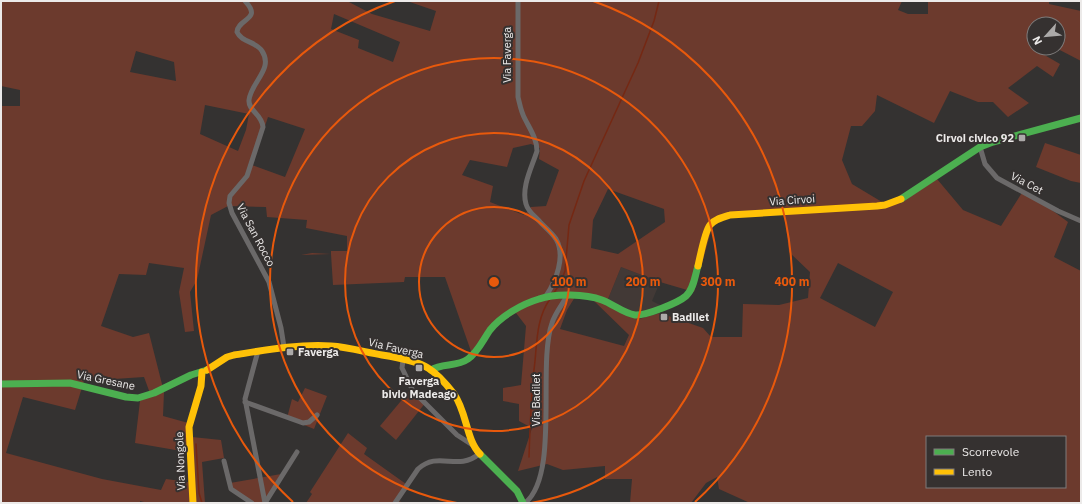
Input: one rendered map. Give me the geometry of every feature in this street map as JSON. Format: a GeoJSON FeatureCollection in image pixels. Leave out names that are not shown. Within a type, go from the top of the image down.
{"type":"FeatureCollection","features":[{"type":"Feature","properties":{"kind":"street","name":"Via San Rocco"},"geometry":{"type":"LineString","coordinates":[[245,1],[252,14],[249,19],[239,26],[238,32],[242,39],[262,51],[265,60],[265,66],[251,94],[249,102],[252,109],[261,119],[262,127],[247,176],[232,192],[228,203],[269,282],[280,322],[284,347]]}},
{"type":"Feature","properties":{"kind":"street","name":"Via Faverga"},"geometry":{"type":"LineString","coordinates":[[202,372],[227,357],[234,355],[284,347],[331,346],[376,353],[423,365],[431,370],[436,367],[465,362],[473,355],[491,330],[498,323],[534,301],[546,296],[556,278],[561,252],[556,239],[530,212],[526,203],[525,191],[532,162],[537,151],[537,146],[522,112],[518,97],[518,1]]}},
{"type":"Feature","properties":{"kind":"street","name":"Via Cirvoi"},"geometry":{"type":"LineString","coordinates":[[546,296],[596,298],[636,315],[646,314],[681,300],[690,292],[708,227],[716,218],[730,215],[876,206],[892,203],[910,193],[980,147],[993,142],[1081,118]]}},
{"type":"Feature","properties":{"kind":"street","name":"Via Cet"},"geometry":{"type":"LineString","coordinates":[[980,147],[985,164],[997,178],[1058,211],[1081,221]]}},
{"type":"Feature","properties":{"kind":"street","name":"Via Badilet"},"geometry":{"type":"LineString","coordinates":[[524,503],[529,500],[534,491],[541,471],[546,428],[546,354],[552,323],[567,296]]}},
{"type":"Feature","properties":{"kind":"street"},"geometry":{"type":"LineString","coordinates":[[258,351],[245,402],[265,503]]}},
{"type":"Feature","properties":{"kind":"street"},"geometry":{"type":"LineString","coordinates":[[403,360],[402,368],[413,391],[457,435],[474,446]]}},
{"type":"Feature","properties":{"kind":"street"},"geometry":{"type":"LineString","coordinates":[[431,370],[454,394],[459,402],[463,410],[474,446],[479,454],[517,491],[524,503]]}},
{"type":"Feature","properties":{"kind":"street","name":"Via Gresane"},"geometry":{"type":"LineString","coordinates":[[1,384],[70,383],[138,398],[154,393],[191,375],[202,372]]}},
{"type":"Feature","properties":{"kind":"street","name":"Via Nongole"},"geometry":{"type":"LineString","coordinates":[[193,503],[189,427],[201,388],[202,372]]}},
{"type":"Feature","properties":{"kind":"street"},"geometry":{"type":"LineString","coordinates":[[245,402],[302,423],[309,422],[317,415]]}},
{"type":"Feature","properties":{"kind":"street"},"geometry":{"type":"LineString","coordinates":[[265,503],[297,452]]}},
{"type":"Feature","properties":{"kind":"street"},"geometry":{"type":"LineString","coordinates":[[395,503],[418,469],[423,465],[437,460],[461,462],[473,459],[479,454]]}},
{"type":"Feature","properties":{"kind":"street"},"geometry":{"type":"LineString","coordinates":[[224,461],[231,489],[252,503]]}},
{"type":"Feature","properties":{"kind":"shaded area"},"geometry":{"type":"Polygon","coordinates":[[[1,1],[347,1],[372,14],[430,31],[436,11],[407,1],[902,1],[898,10],[908,14],[928,14],[928,1],[1049,1],[1049,4],[1081,11],[1081,61],[1066,53],[1066,16],[1026,16],[1026,56],[1046,56],[1060,64],[1053,77],[1037,66],[1008,88],[1029,103],[1008,117],[993,102],[978,102],[950,91],[934,123],[877,95],[875,111],[862,126],[851,126],[842,160],[852,184],[882,202],[908,198],[937,179],[963,210],[1001,226],[1023,191],[1068,222],[1054,257],[1081,271],[1081,503],[750,503],[719,489],[717,477],[706,483],[691,503],[630,503],[632,479],[605,479],[605,466],[563,470],[547,464],[518,471],[532,428],[519,421],[519,404],[503,401],[503,388],[521,385],[526,326],[516,313],[499,323],[473,357],[445,277],[405,277],[404,282],[333,285],[331,251],[347,251],[347,236],[306,228],[307,220],[267,217],[266,207],[228,206],[211,215],[197,280],[190,292],[194,331],[185,332],[179,292],[184,268],[149,263],[146,275],[119,274],[101,326],[133,337],[149,333],[164,392],[163,416],[192,424],[192,437],[221,440],[224,458],[202,462],[205,503],[148,503],[140,501],[140,503],[1,503],[1,110],[2,106],[20,106],[20,90],[1,86],[1,1]],[[334,14],[331,29],[359,40],[358,48],[393,62],[400,42],[334,14]],[[136,51],[130,72],[176,81],[174,62],[136,51]],[[205,105],[200,134],[238,151],[246,130],[249,114],[205,105]],[[268,117],[252,165],[285,177],[305,129],[268,117]],[[531,144],[513,148],[507,167],[470,160],[462,175],[493,186],[490,202],[524,215],[531,207],[546,206],[559,170],[539,159],[540,148],[531,144]],[[608,189],[593,220],[591,248],[618,254],[665,222],[664,209],[608,189]],[[784,209],[715,217],[694,292],[660,282],[621,267],[606,304],[639,319],[660,313],[703,328],[711,337],[742,337],[743,304],[779,305],[808,298],[810,272],[789,252],[784,209]],[[838,263],[820,298],[875,327],[893,292],[838,263]],[[575,297],[567,310],[560,329],[624,346],[629,335],[592,299],[575,297]],[[144,377],[84,381],[75,410],[23,397],[6,453],[102,479],[161,490],[166,479],[188,482],[187,452],[135,443],[140,401],[151,396],[144,377]]]}},
{"type":"Feature","properties":{"kind":"shaded area"},"geometry":{"type":"Polygon","coordinates":[[[1045,143],[1081,155],[1081,183],[1071,181],[1036,167],[1045,143]]]}},
{"type":"Feature","properties":{"kind":"shaded area"},"geometry":{"type":"Polygon","coordinates":[[[312,253],[331,254],[301,255],[312,253]]]}},
{"type":"Feature","properties":{"kind":"shaded area"},"geometry":{"type":"Polygon","coordinates":[[[621,267],[660,282],[652,301],[662,306],[660,313],[639,319],[606,304],[621,267]]]}},
{"type":"Feature","properties":{"kind":"shaded area"},"geometry":{"type":"Polygon","coordinates":[[[305,388],[327,396],[314,429],[287,418],[292,399],[298,402],[305,388]]]}},
{"type":"Feature","properties":{"kind":"shaded area"},"geometry":{"type":"Polygon","coordinates":[[[411,389],[426,402],[396,440],[380,426],[411,389]]]}},
{"type":"Feature","properties":{"kind":"shaded area"},"geometry":{"type":"Polygon","coordinates":[[[348,433],[367,448],[364,454],[406,484],[396,500],[404,503],[306,503],[312,494],[310,492],[348,433]]]}},
{"type":"Feature","properties":{"kind":"shaded area"},"geometry":{"type":"Polygon","coordinates":[[[281,474],[264,503],[252,503],[232,490],[230,483],[281,474]]]}},
{"type":"Feature","properties":{"kind":"waterway"},"geometry":{"type":"LineString","coordinates":[[553,294],[560,284],[565,271],[569,225],[584,181],[638,63],[654,21],[659,1]]}},
{"type":"Feature","properties":{"kind":"waterway"},"geometry":{"type":"LineString","coordinates":[[529,457],[537,337],[542,313],[550,299]]}},
{"type":"Feature","properties":{"kind":"waterway"},"geometry":{"type":"LineString","coordinates":[[196,444],[199,493],[202,503]]}},
{"type":"Feature","properties":{"kind":"traffic: fast"},"geometry":{"type":"LineString","coordinates":[[901,199],[980,147],[993,142],[1081,118]]}},
{"type":"Feature","properties":{"kind":"traffic: fast"},"geometry":{"type":"LineString","coordinates":[[431,370],[440,366],[459,363],[468,359],[475,353],[490,330],[500,320],[512,311],[532,301],[562,295],[588,296],[602,300],[631,314],[640,315],[669,305],[686,296],[693,286],[698,266]]}},
{"type":"Feature","properties":{"kind":"traffic: fast"},"geometry":{"type":"LineString","coordinates":[[1,384],[70,383],[126,397],[138,398],[154,393],[191,375],[207,370]]}},
{"type":"Feature","properties":{"kind":"traffic: fast"},"geometry":{"type":"LineString","coordinates":[[480,454],[517,491],[523,503]]}},
{"type":"Feature","properties":{"kind":"traffic: slow"},"geometry":{"type":"LineString","coordinates":[[698,266],[708,228],[719,218],[730,215],[877,206],[885,205],[901,199]]}},
{"type":"Feature","properties":{"kind":"traffic: slow"},"geometry":{"type":"LineString","coordinates":[[207,370],[227,357],[234,355],[306,346],[344,347],[412,361],[432,370],[454,394],[462,409],[469,434],[475,448],[480,454]]}},
{"type":"Feature","properties":{"kind":"traffic: slow"},"geometry":{"type":"LineString","coordinates":[[193,503],[189,427],[201,386],[202,372]]}},
{"type":"Feature","properties":{"kind":"place","name":"Cirvoi civico 92"},"geometry":{"type":"Point","coordinates":[1022,138]}},
{"type":"Feature","properties":{"kind":"place","name":"Badilet"},"geometry":{"type":"Point","coordinates":[664,317]}},
{"type":"Feature","properties":{"kind":"place","name":"Faverga"},"geometry":{"type":"Point","coordinates":[290,352]}},
{"type":"Feature","properties":{"kind":"place","name":"Faverga bivio Madeago"},"geometry":{"type":"Point","coordinates":[419,368]}}]}
